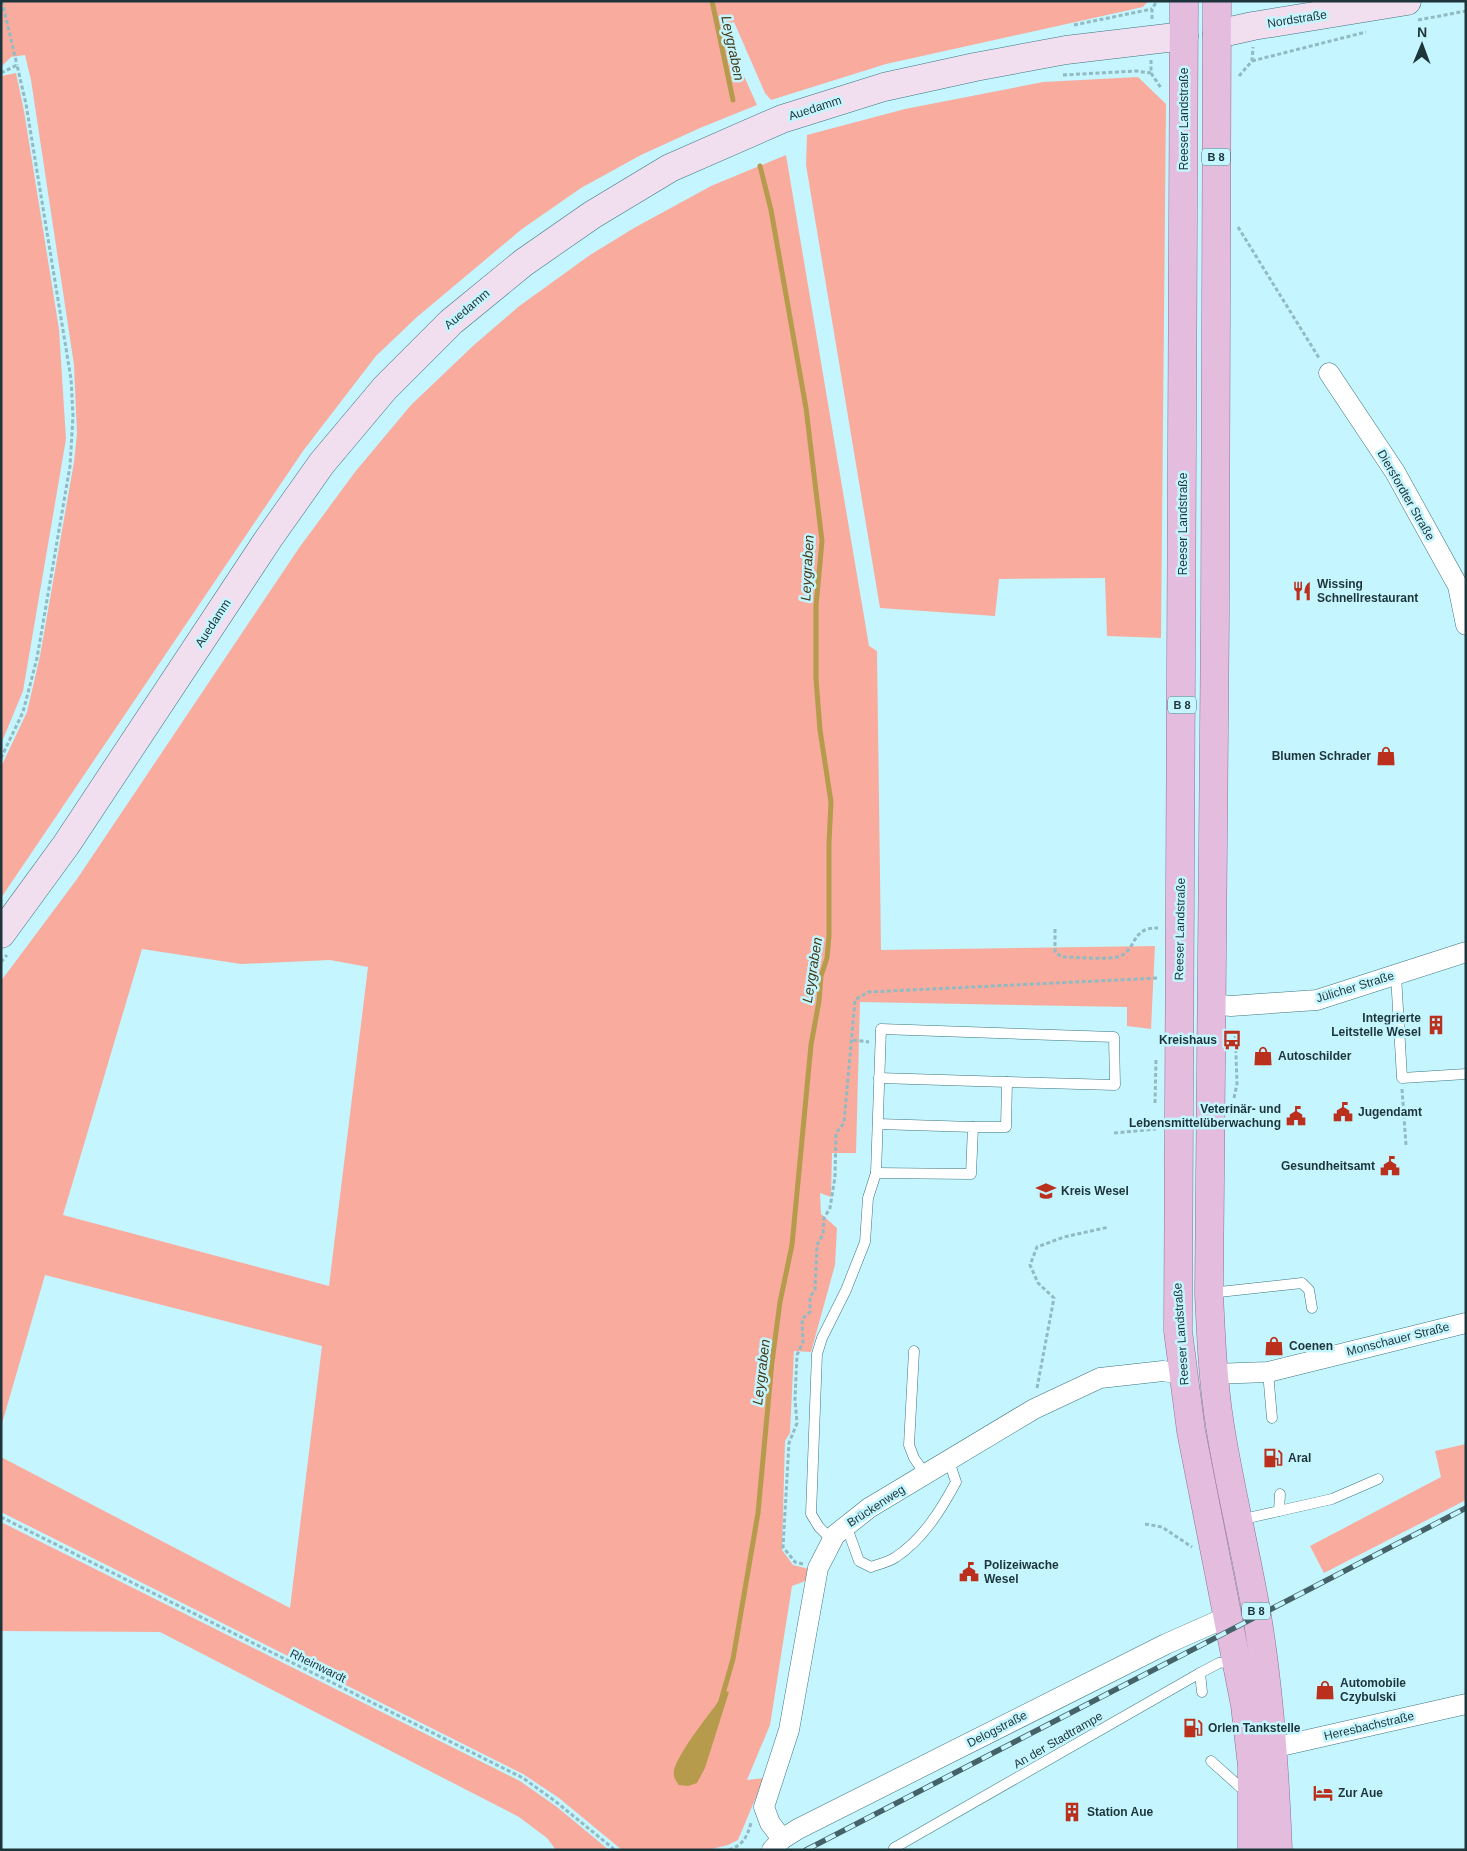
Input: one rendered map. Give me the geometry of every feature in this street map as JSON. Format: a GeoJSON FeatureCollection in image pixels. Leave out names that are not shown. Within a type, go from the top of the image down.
{"type":"FeatureCollection","features":[{"type":"Feature","properties":{"kind":"main road","name":"Reeser Landstraße"},"geometry":{"type":"LineString","coordinates":[[1184,1],[1178,1331],[1182,1374],[1245,1705],[1253,1798],[1252,1850]]}},
{"type":"Feature","properties":{"kind":"main road","name":"B 8"},"geometry":{"type":"LineString","coordinates":[[1217,1],[1221,1005],[1209,1293],[1213,1374],[1220,1425],[1255,1605],[1264,1664],[1272,1748],[1278,1850]]}},
{"type":"Feature","properties":{"kind":"main road"},"geometry":{"type":"LineString","coordinates":[[1184,36],[1217,34]]}},
{"type":"Feature","properties":{"kind":"main road"},"geometry":{"type":"LineString","coordinates":[[1182,1374],[1213,1374]]}},
{"type":"Feature","properties":{"kind":"main road"},"geometry":{"type":"LineString","coordinates":[[1227,1617],[1255,1605]]}},
{"type":"Feature","properties":{"kind":"street","name":"Nordstraße"},"geometry":{"type":"LineString","coordinates":[[1217,34],[1253,26],[1411,11]]}},
{"type":"Feature","properties":{"kind":"street","name":"Auedamm"},"geometry":{"type":"LineString","coordinates":[[7,941],[66,845],[268,538],[322,463],[385,388],[444,328],[523,262],[592,214],[670,168],[792,116],[884,87],[975,67],[1066,50],[1184,36]]}},
{"type":"Feature","properties":{"kind":"street","name":"Diersfordter Straße"},"geometry":{"type":"LineString","coordinates":[[1329,373],[1394,472],[1458,586],[1466,625]]}},
{"type":"Feature","properties":{"kind":"street","name":"Jülicher Straße"},"geometry":{"type":"LineString","coordinates":[[1221,1005],[1317,1000],[1466,952]]}},
{"type":"Feature","properties":{"kind":"street","name":"Monschauer Straße"},"geometry":{"type":"LineString","coordinates":[[1213,1374],[1268,1372],[1466,1322]]}},
{"type":"Feature","properties":{"kind":"street","name":"Brückenweg"},"geometry":{"type":"LineString","coordinates":[[764,1808],[789,1730],[818,1568],[832,1540],[846,1525],[869,1508],[1034,1409],[1100,1378],[1163,1371],[1182,1374]]}},
{"type":"Feature","properties":{"kind":"street","name":"Delogstraße"},"geometry":{"type":"LineString","coordinates":[[777,1844],[1166,1644],[1227,1617]]}},
{"type":"Feature","properties":{"kind":"street","name":"Heresbachstraße"},"geometry":{"type":"LineString","coordinates":[[1272,1748],[1466,1704]]}},
{"type":"Feature","properties":{"kind":"street"},"geometry":{"type":"LineString","coordinates":[[764,1808],[777,1844]]}},
{"type":"Feature","properties":{"kind":"lane"},"geometry":{"type":"LineString","coordinates":[[1396,975],[1402,1078],[1466,1074]]}},
{"type":"Feature","properties":{"kind":"lane"},"geometry":{"type":"LineString","coordinates":[[832,1540],[811,1514],[817,1354],[822,1338],[846,1290],[865,1242],[868,1198],[876,1173],[878,1124],[879,1078],[881,1028],[1114,1037],[1115,1085],[879,1078]]}},
{"type":"Feature","properties":{"kind":"lane"},"geometry":{"type":"LineString","coordinates":[[878,1124],[1006,1127],[1007,1082]]}},
{"type":"Feature","properties":{"kind":"lane"},"geometry":{"type":"LineString","coordinates":[[876,1173],[971,1174],[973,1127]]}},
{"type":"Feature","properties":{"kind":"lane"},"geometry":{"type":"LineString","coordinates":[[1209,1293],[1302,1283],[1309,1290],[1312,1308]]}},
{"type":"Feature","properties":{"kind":"lane"},"geometry":{"type":"LineString","coordinates":[[914,1351],[909,1445],[914,1458],[925,1474]]}},
{"type":"Feature","properties":{"kind":"lane"},"geometry":{"type":"LineString","coordinates":[[1268,1372],[1272,1418]]}},
{"type":"Feature","properties":{"kind":"lane"},"geometry":{"type":"LineString","coordinates":[[846,1525],[859,1561],[871,1568],[896,1558],[924,1531],[944,1506],[956,1482],[949,1460]]}},
{"type":"Feature","properties":{"kind":"lane"},"geometry":{"type":"LineString","coordinates":[[1238,1520],[1332,1499],[1378,1479]]}},
{"type":"Feature","properties":{"kind":"lane"},"geometry":{"type":"LineString","coordinates":[[1279,1511],[1280,1494]]}},
{"type":"Feature","properties":{"kind":"lane","name":"An der Stadtrampe"},"geometry":{"type":"LineString","coordinates":[[894,1848],[1200,1673],[1219,1663],[1237,1660]]}},
{"type":"Feature","properties":{"kind":"lane"},"geometry":{"type":"LineString","coordinates":[[1200,1673],[1202,1692]]}},
{"type":"Feature","properties":{"kind":"lane"},"geometry":{"type":"LineString","coordinates":[[1211,1761],[1253,1798]]}},
{"type":"Feature","properties":{"kind":"path"},"geometry":{"type":"LineString","coordinates":[[1,758],[23,712],[37,658],[70,466],[73,416],[71,379],[26,104],[2,1]]}},
{"type":"Feature","properties":{"kind":"path"},"geometry":{"type":"LineString","coordinates":[[1069,26],[1152,9],[1157,1]]}},
{"type":"Feature","properties":{"kind":"path"},"geometry":{"type":"LineString","coordinates":[[1411,11],[1466,10]]}},
{"type":"Feature","properties":{"kind":"path"},"geometry":{"type":"LineString","coordinates":[[1252,61],[1368,31]]}},
{"type":"Feature","properties":{"kind":"path"},"geometry":{"type":"LineString","coordinates":[[1,73],[17,65]]}},
{"type":"Feature","properties":{"kind":"path"},"geometry":{"type":"LineString","coordinates":[[1054,76],[1136,71],[1151,73]]}},
{"type":"Feature","properties":{"kind":"path"},"geometry":{"type":"LineString","coordinates":[[1236,224],[1329,373]]}},
{"type":"Feature","properties":{"kind":"path"},"geometry":{"type":"LineString","coordinates":[[1054,929],[1055,952],[1062,957],[1117,957],[1129,950],[1137,934],[1150,928],[1164,928]]}},
{"type":"Feature","properties":{"kind":"path"},"geometry":{"type":"LineString","coordinates":[[1,962],[7,941]]}},
{"type":"Feature","properties":{"kind":"path"},"geometry":{"type":"LineString","coordinates":[[1221,1005],[1236,1032],[1237,1084],[1234,1102]]}},
{"type":"Feature","properties":{"kind":"path"},"geometry":{"type":"LineString","coordinates":[[853,1040],[870,1042]]}},
{"type":"Feature","properties":{"kind":"path"},"geometry":{"type":"LineString","coordinates":[[1402,1078],[1406,1145]]}},
{"type":"Feature","properties":{"kind":"path"},"geometry":{"type":"LineString","coordinates":[[1114,1133],[1156,1129]]}},
{"type":"Feature","properties":{"kind":"path"},"geometry":{"type":"LineString","coordinates":[[1034,1409],[1054,1298],[1038,1282],[1030,1265],[1037,1247],[1064,1237],[1109,1228]]}},
{"type":"Feature","properties":{"kind":"path","name":"Rheinwardt"},"geometry":{"type":"LineString","coordinates":[[1,1517],[523,1778],[555,1801],[615,1850]]}},
{"type":"Feature","properties":{"kind":"path"},"geometry":{"type":"LineString","coordinates":[[1145,1524],[1162,1526],[1198,1553]]}},
{"type":"Feature","properties":{"kind":"path"},"geometry":{"type":"LineString","coordinates":[[729,1850],[740,1845],[747,1838],[753,1815],[764,1808]]}},
{"type":"Feature","properties":{"kind":"shaded area"},"geometry":{"type":"Polygon","coordinates":[[[1,1],[1148,1],[1143,7],[886,64],[771,100],[765,93],[734,22],[722,27],[757,105],[641,155],[581,188],[522,229],[417,317],[376,356],[303,451],[1,898],[1,767],[27,712],[40,656],[74,462],[77,434],[74,365],[31,80],[25,55],[11,57],[1,67],[1,1]]]}},
{"type":"Feature","properties":{"kind":"shaded area"},"geometry":{"type":"Polygon","coordinates":[[[16,73],[24,111],[59,329],[66,439],[23,691],[1,744],[1,76],[16,73]]]}},
{"type":"Feature","properties":{"kind":"shaded area"},"geometry":{"type":"Polygon","coordinates":[[[1138,77],[1166,104],[1161,638],[1107,636],[1105,578],[999,579],[995,616],[880,608],[806,165],[807,135],[905,109],[1043,82],[1138,77]]]}},
{"type":"Feature","properties":{"kind":"shaded area"},"geometry":{"type":"Polygon","coordinates":[[[786,155],[869,646],[877,651],[881,950],[1155,946],[1151,1029],[1127,1026],[1127,1007],[860,1002],[856,1153],[832,1153],[831,1197],[820,1193],[821,1214],[837,1228],[835,1265],[811,1352],[794,1351],[790,1433],[785,1441],[782,1550],[793,1565],[809,1569],[808,1580],[792,1586],[770,1725],[747,1780],[764,1778],[738,1840],[728,1845],[708,1850],[622,1850],[559,1798],[523,1774],[1,1512],[1,1457],[290,1608],[322,1346],[45,1275],[1,1427],[1,981],[77,879],[299,548],[355,472],[411,405],[474,345],[518,307],[590,255],[634,228],[711,186],[786,155]],[[142,949],[63,1215],[329,1286],[368,967],[330,960],[241,964],[142,949]]]}},
{"type":"Feature","properties":{"kind":"shaded area"},"geometry":{"type":"Polygon","coordinates":[[[1466,1444],[1466,1500],[1324,1573],[1310,1546],[1441,1477],[1435,1451],[1466,1444]]]}},
{"type":"Feature","properties":{"kind":"shaded area"},"geometry":{"type":"Polygon","coordinates":[[[1,1522],[520,1781],[557,1807],[609,1850],[556,1850],[547,1838],[519,1817],[160,1632],[1,1631],[1,1522]]]}},
{"type":"Feature","properties":{"kind":"shaded area"},"geometry":{"type":"Polygon","coordinates":[[[726,1691],[729,1692],[705,1768],[697,1783],[688,1786],[679,1785],[675,1780],[674,1774],[677,1761],[726,1691]]]}},
{"type":"Feature","properties":{"kind":"waterway","name":"Leygraben"},"geometry":{"type":"LineString","coordinates":[[712,1],[733,100]]}},
{"type":"Feature","properties":{"kind":"waterway","name":"Leygraben"},"geometry":{"type":"LineString","coordinates":[[720,1704],[733,1659],[758,1513],[772,1362],[780,1302],[792,1245],[811,1045],[819,1001],[821,976],[827,958],[829,936],[831,802],[820,730],[816,679],[816,606],[822,541],[806,408],[771,210],[760,166]]}},
{"type":"Feature","properties":{"kind":"railway"},"geometry":{"type":"LineString","coordinates":[[806,1850],[1466,1508]]}},
{"type":"Feature","properties":{"kind":"place","name":"Wissing Schnellrestaurant"},"geometry":{"type":"Point","coordinates":[1302,591]}},
{"type":"Feature","properties":{"kind":"place","name":"Blumen Schrader"},"geometry":{"type":"Point","coordinates":[1386,756]}},
{"type":"Feature","properties":{"kind":"place","name":"Integrierte Leitstelle Wesel"},"geometry":{"type":"Point","coordinates":[1436,1025]}},
{"type":"Feature","properties":{"kind":"place","name":"Kreishaus"},"geometry":{"type":"Point","coordinates":[1232,1040]}},
{"type":"Feature","properties":{"kind":"place","name":"Autoschilder"},"geometry":{"type":"Point","coordinates":[1263,1056]}},
{"type":"Feature","properties":{"kind":"place","name":"Jugendamt"},"geometry":{"type":"Point","coordinates":[1343,1112]}},
{"type":"Feature","properties":{"kind":"place","name":"Veterinär- und Lebensmittelüberwachung"},"geometry":{"type":"Point","coordinates":[1296,1116]}},
{"type":"Feature","properties":{"kind":"place","name":"Gesundheitsamt"},"geometry":{"type":"Point","coordinates":[1390,1166]}},
{"type":"Feature","properties":{"kind":"place","name":"Kreis Wesel"},"geometry":{"type":"Point","coordinates":[1046,1191]}},
{"type":"Feature","properties":{"kind":"place","name":"Coenen"},"geometry":{"type":"Point","coordinates":[1274,1346]}},
{"type":"Feature","properties":{"kind":"place","name":"Aral"},"geometry":{"type":"Point","coordinates":[1273,1458]}},
{"type":"Feature","properties":{"kind":"place","name":"Polizeiwache Wesel"},"geometry":{"type":"Point","coordinates":[969,1572]}},
{"type":"Feature","properties":{"kind":"place","name":"Automobile Czybulski"},"geometry":{"type":"Point","coordinates":[1325,1690]}},
{"type":"Feature","properties":{"kind":"place","name":"Orlen Tankstelle"},"geometry":{"type":"Point","coordinates":[1193,1728]}},
{"type":"Feature","properties":{"kind":"place","name":"Zur Aue"},"geometry":{"type":"Point","coordinates":[1323,1793]}},
{"type":"Feature","properties":{"kind":"place","name":"Station Aue"},"geometry":{"type":"Point","coordinates":[1072,1812]}}]}
